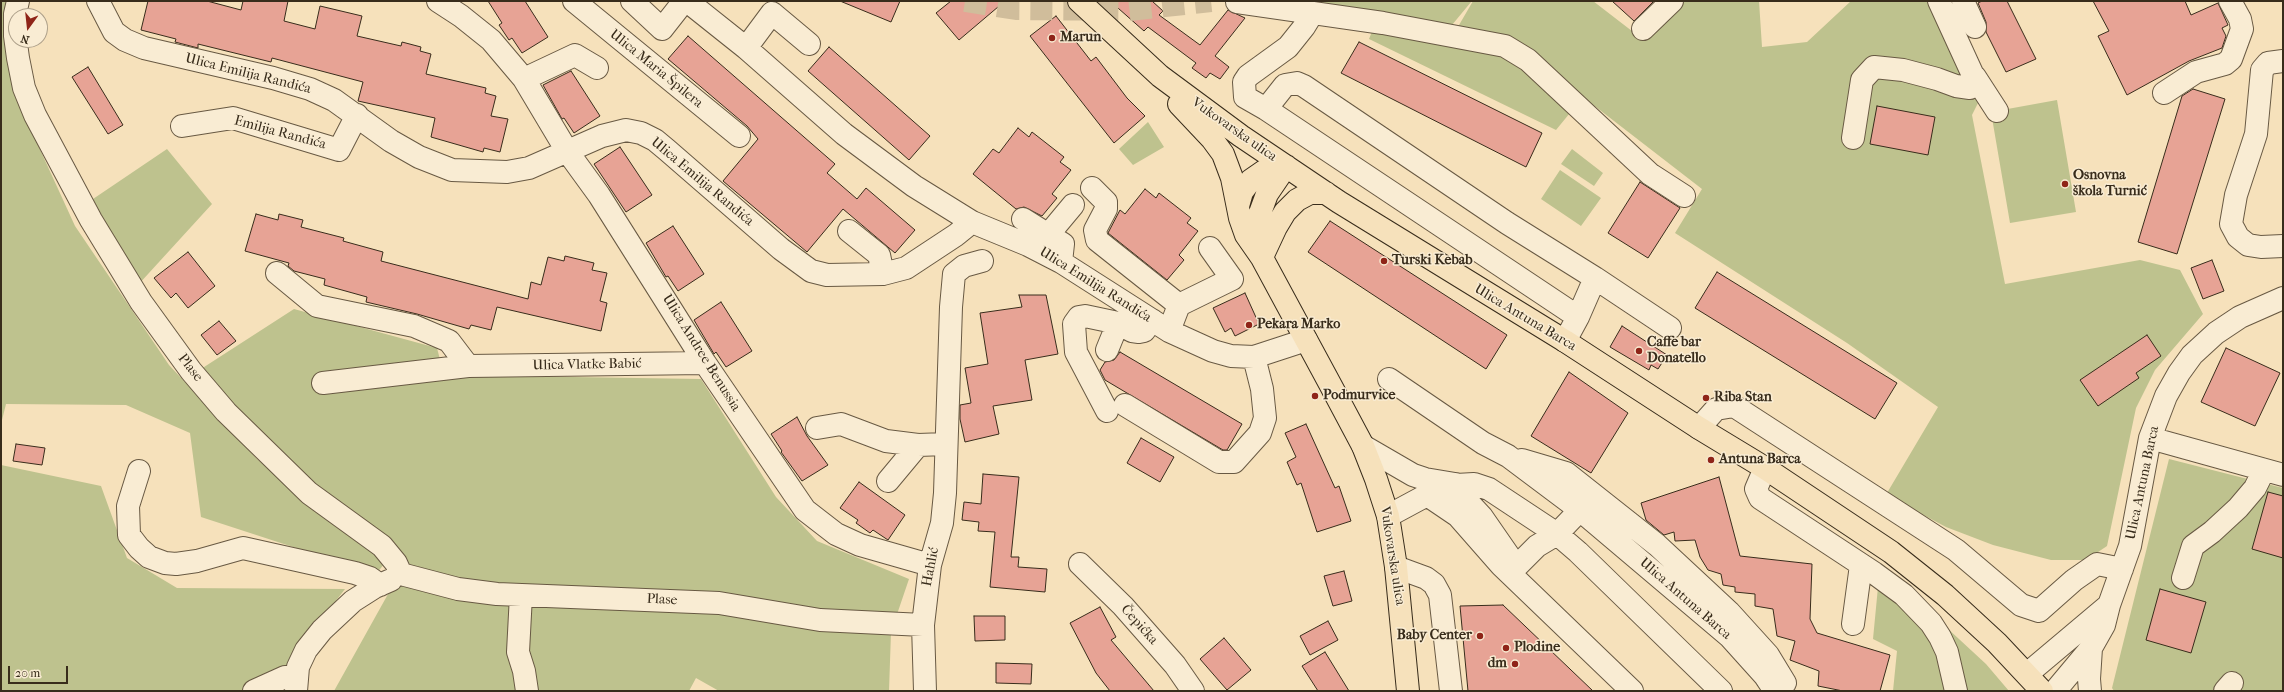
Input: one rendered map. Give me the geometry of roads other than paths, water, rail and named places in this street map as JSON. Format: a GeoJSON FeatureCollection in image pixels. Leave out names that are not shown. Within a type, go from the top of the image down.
{"type":"FeatureCollection","features":[{"type":"Feature","properties":{"kind":"main road","name":"Vukovarska ulica"},"geometry":{"type":"LineString","coordinates":[[1079,1],[1160,76],[1241,136],[1286,166],[1267,194],[1260,213],[1259,227],[1262,258]]}},
{"type":"Feature","properties":{"kind":"main road","name":"Vukovarska ulica"},"geometry":{"type":"LineString","coordinates":[[1160,76],[1181,106],[1212,139],[1223,154],[1232,178],[1246,235],[1262,258],[1363,446],[1388,516],[1396,567],[1408,691]]}},
{"type":"Feature","properties":{"kind":"main road","name":"Ulica Antuna Barca"},"geometry":{"type":"LineString","coordinates":[[1286,166],[1326,193],[1532,323],[1565,341],[1698,428],[1765,468],[1909,566],[1945,595],[2005,650],[2042,691]]}},
{"type":"Feature","properties":{"kind":"main road"},"geometry":{"type":"LineString","coordinates":[[1238,206],[1242,192],[1251,180],[1264,171],[1286,166]]}},
{"type":"Feature","properties":{"kind":"main road"},"geometry":{"type":"LineString","coordinates":[[1262,258],[1276,227],[1285,212],[1297,200],[1310,193],[1326,193]]}},
{"type":"Feature","properties":{"kind":"street","name":"Plase"},"geometry":{"type":"LineString","coordinates":[[18,1],[15,14],[15,36],[18,58],[24,88],[35,115],[115,260],[142,302],[191,371],[226,412],[277,464],[309,493],[382,546],[396,562],[401,574],[458,589],[522,595],[719,603],[820,620],[923,625]]}},
{"type":"Feature","properties":{"kind":"street","name":"Ulica Emilija Randića"},"geometry":{"type":"LineString","coordinates":[[98,1],[114,32],[144,48],[273,78],[310,89],[334,100],[392,141],[419,157],[452,170],[506,172],[529,168],[608,134],[626,130],[641,133],[659,143],[781,249],[810,271],[827,275],[883,274],[906,268],[956,235],[972,222],[1028,245],[1061,262],[1160,326],[1213,351],[1231,356],[1254,357],[1306,340]]}},
{"type":"Feature","properties":{"kind":"street","name":"Ulica Andree Benussia"},"geometry":{"type":"LineString","coordinates":[[438,1],[461,16],[491,40],[524,79],[567,151],[625,235],[705,363],[805,510],[819,523],[836,534],[860,545],[930,565]]}},
{"type":"Feature","properties":{"kind":"street","name":"Ulica Maria Špilera"},"geometry":{"type":"LineString","coordinates":[[574,1],[739,136]]}},
{"type":"Feature","properties":{"kind":"street"},"geometry":{"type":"LineString","coordinates":[[632,1],[662,29],[684,1]]}},
{"type":"Feature","properties":{"kind":"street"},"geometry":{"type":"LineString","coordinates":[[687,1],[746,48],[844,134],[914,186],[972,222]]}},
{"type":"Feature","properties":{"kind":"street"},"geometry":{"type":"LineString","coordinates":[[1643,28],[1672,1]]}},
{"type":"Feature","properties":{"kind":"street"},"geometry":{"type":"LineString","coordinates":[[1939,1],[1975,77],[1997,111]]}},
{"type":"Feature","properties":{"kind":"street"},"geometry":{"type":"LineString","coordinates":[[1963,1],[1975,27]]}},
{"type":"Feature","properties":{"kind":"street"},"geometry":{"type":"LineString","coordinates":[[2164,93],[2196,72],[2225,64],[2231,58],[2240,38],[2242,29],[2240,19],[2230,1]]}},
{"type":"Feature","properties":{"kind":"street"},"geometry":{"type":"LineString","coordinates":[[1237,2],[1488,41],[1515,50],[1528,60],[1650,174],[1684,196]]}},
{"type":"Feature","properties":{"kind":"street"},"geometry":{"type":"LineString","coordinates":[[746,48],[772,13],[809,44]]}},
{"type":"Feature","properties":{"kind":"street"},"geometry":{"type":"LineString","coordinates":[[1312,14],[1288,47],[1248,76],[1244,82],[1245,97],[1266,109],[1578,317]]}},
{"type":"Feature","properties":{"kind":"street"},"geometry":{"type":"LineString","coordinates":[[524,79],[575,55],[597,68]]}},
{"type":"Feature","properties":{"kind":"street"},"geometry":{"type":"LineString","coordinates":[[2283,61],[2268,63],[2262,70],[2256,134],[2236,195],[2231,224],[2238,238],[2248,245],[2261,247],[2283,246]]}},
{"type":"Feature","properties":{"kind":"street"},"geometry":{"type":"LineString","coordinates":[[1853,138],[1862,80],[1874,67],[1903,70],[1937,79],[1956,86],[1970,88],[1977,84],[1975,77]]}},
{"type":"Feature","properties":{"kind":"street"},"geometry":{"type":"LineString","coordinates":[[1266,109],[1285,85],[1297,83],[1304,86],[1507,223],[1595,278],[1670,328]]}},
{"type":"Feature","properties":{"kind":"street","name":"Emilija Randića"},"geometry":{"type":"LineString","coordinates":[[182,126],[233,118],[339,150],[357,116]]}},
{"type":"Feature","properties":{"kind":"street"},"geometry":{"type":"LineString","coordinates":[[1092,188],[1106,202],[1106,209],[1095,230],[1097,240],[1179,305]]}},
{"type":"Feature","properties":{"kind":"street"},"geometry":{"type":"LineString","coordinates":[[1048,235],[1073,205]]}},
{"type":"Feature","properties":{"kind":"street"},"geometry":{"type":"LineString","coordinates":[[1023,219],[1063,244],[1061,262]]}},
{"type":"Feature","properties":{"kind":"street"},"geometry":{"type":"LineString","coordinates":[[849,231],[879,255],[883,274]]}},
{"type":"Feature","properties":{"kind":"street"},"geometry":{"type":"LineString","coordinates":[[1210,248],[1232,279],[1179,305],[1160,326],[1140,332],[1132,331],[1118,323],[1085,316],[1079,317],[1074,324],[1076,352],[1116,408],[1219,462],[1234,462],[1260,433],[1265,418],[1262,389],[1254,357]]}},
{"type":"Feature","properties":{"kind":"street","name":"Hahlić"},"geometry":{"type":"LineString","coordinates":[[925,691],[923,625],[930,565],[942,524],[954,274],[964,266],[982,261]]}},
{"type":"Feature","properties":{"kind":"street"},"geometry":{"type":"LineString","coordinates":[[277,273],[317,306],[414,326],[449,341],[468,366]]}},
{"type":"Feature","properties":{"kind":"street"},"geometry":{"type":"LineString","coordinates":[[1565,341],[1578,317],[1595,278]]}},
{"type":"Feature","properties":{"kind":"street","name":"Ulica Antuna Barca"},"geometry":{"type":"LineString","coordinates":[[2055,691],[2091,648],[2104,625],[2109,605],[2130,546],[2150,438],[2166,396],[2192,355],[2216,333],[2240,317],[2283,298]]}},
{"type":"Feature","properties":{"kind":"street"},"geometry":{"type":"LineString","coordinates":[[1107,350],[1118,323]]}},
{"type":"Feature","properties":{"kind":"street","name":"Ulica Vlatke Babić"},"geometry":{"type":"LineString","coordinates":[[323,383],[468,366],[705,363]]}},
{"type":"Feature","properties":{"kind":"street","name":"Ulica Antuna Barca"},"geometry":{"type":"LineString","coordinates":[[1389,379],[1483,443],[1508,456],[1580,510],[1729,636],[1765,676],[1775,691]]}},
{"type":"Feature","properties":{"kind":"street"},"geometry":{"type":"LineString","coordinates":[[1698,428],[1716,409],[1734,406],[1956,550],[2022,605],[2039,611],[2074,580],[2097,564],[2122,569]]}},
{"type":"Feature","properties":{"kind":"street"},"geometry":{"type":"LineString","coordinates":[[817,428],[841,424],[886,441],[918,445],[946,444]]}},
{"type":"Feature","properties":{"kind":"street"},"geometry":{"type":"LineString","coordinates":[[2150,438],[2274,472]]}},
{"type":"Feature","properties":{"kind":"street"},"geometry":{"type":"LineString","coordinates":[[888,481],[918,445]]}},
{"type":"Feature","properties":{"kind":"street"},"geometry":{"type":"LineString","coordinates":[[1363,446],[1413,475],[1456,485],[1474,484],[1489,489],[1557,534],[1578,552],[1721,691]]}},
{"type":"Feature","properties":{"kind":"street"},"geometry":{"type":"LineString","coordinates":[[1508,456],[1566,473],[1657,546],[1730,612],[1768,655],[1790,691]]}},
{"type":"Feature","properties":{"kind":"street"},"geometry":{"type":"LineString","coordinates":[[1765,468],[1756,490],[1760,498],[1904,595],[1930,623],[1940,637],[1947,652],[1956,691]]}},
{"type":"Feature","properties":{"kind":"street"},"geometry":{"type":"LineString","coordinates":[[139,471],[128,506],[129,535],[139,548],[149,557],[165,563],[176,564],[197,561],[243,548],[355,573],[370,578],[380,585]]}},
{"type":"Feature","properties":{"kind":"street"},"geometry":{"type":"LineString","coordinates":[[2183,578],[2193,546],[2212,532],[2238,508],[2255,488],[2274,472]]}},
{"type":"Feature","properties":{"kind":"street"},"geometry":{"type":"LineString","coordinates":[[1388,516],[1435,500],[1456,485]]}},
{"type":"Feature","properties":{"kind":"street"},"geometry":{"type":"LineString","coordinates":[[1435,500],[1461,501],[1472,506],[1505,551],[1521,567],[1537,546],[1557,534],[1580,510]]}},
{"type":"Feature","properties":{"kind":"street"},"geometry":{"type":"LineString","coordinates":[[1435,500],[1458,516],[1501,565],[1632,691]]}},
{"type":"Feature","properties":{"kind":"street","name":"Čepićka"},"geometry":{"type":"LineString","coordinates":[[1080,564],[1123,606],[1175,665],[1193,691]]}},
{"type":"Feature","properties":{"kind":"street"},"geometry":{"type":"LineString","coordinates":[[1853,624],[1861,565]]}},
{"type":"Feature","properties":{"kind":"street"},"geometry":{"type":"LineString","coordinates":[[1396,567],[1426,578],[1434,584],[1440,594],[1451,691]]}},
{"type":"Feature","properties":{"kind":"street"},"geometry":{"type":"LineString","coordinates":[[254,691],[285,677],[296,684],[306,650],[322,630],[353,600],[401,574]]}},
{"type":"Feature","properties":{"kind":"street"},"geometry":{"type":"LineString","coordinates":[[522,595],[518,652],[524,671],[527,691]]}},
{"type":"Feature","properties":{"kind":"street"},"geometry":{"type":"LineString","coordinates":[[2027,674],[2109,605]]}},
{"type":"Feature","properties":{"kind":"street","name":"Ulica Antuna Barca"},"geometry":{"type":"LineString","coordinates":[[2090,691],[2091,648]]}},
{"type":"Feature","properties":{"kind":"tunnel"},"geometry":{"type":"LineString","coordinates":[[965,1],[1016,9],[1129,10],[1211,1]]}},
{"type":"Feature","properties":{"kind":"place","name":"Marun"},"geometry":{"type":"Point","coordinates":[1052,38]}},
{"type":"Feature","properties":{"kind":"place","name":"Osnovna škola Turnić"},"geometry":{"type":"Point","coordinates":[2065,184]}},
{"type":"Feature","properties":{"kind":"place","name":"Turski Kebab"},"geometry":{"type":"Point","coordinates":[1384,261]}},
{"type":"Feature","properties":{"kind":"place","name":"Pekara Marko"},"geometry":{"type":"Point","coordinates":[1249,325]}},
{"type":"Feature","properties":{"kind":"place","name":"Caffe bar Donatello"},"geometry":{"type":"Point","coordinates":[1639,351]}},
{"type":"Feature","properties":{"kind":"place","name":"Podmurvice"},"geometry":{"type":"Point","coordinates":[1315,396]}},
{"type":"Feature","properties":{"kind":"place","name":"Riba Stan"},"geometry":{"type":"Point","coordinates":[1706,398]}},
{"type":"Feature","properties":{"kind":"place","name":"Antuna Barca"},"geometry":{"type":"Point","coordinates":[1711,460]}},
{"type":"Feature","properties":{"kind":"place","name":"Baby Center"},"geometry":{"type":"Point","coordinates":[1480,636]}},
{"type":"Feature","properties":{"kind":"place","name":"Plodine"},"geometry":{"type":"Point","coordinates":[1506,648]}},
{"type":"Feature","properties":{"kind":"place","name":"dm"},"geometry":{"type":"Point","coordinates":[1515,664]}}]}
